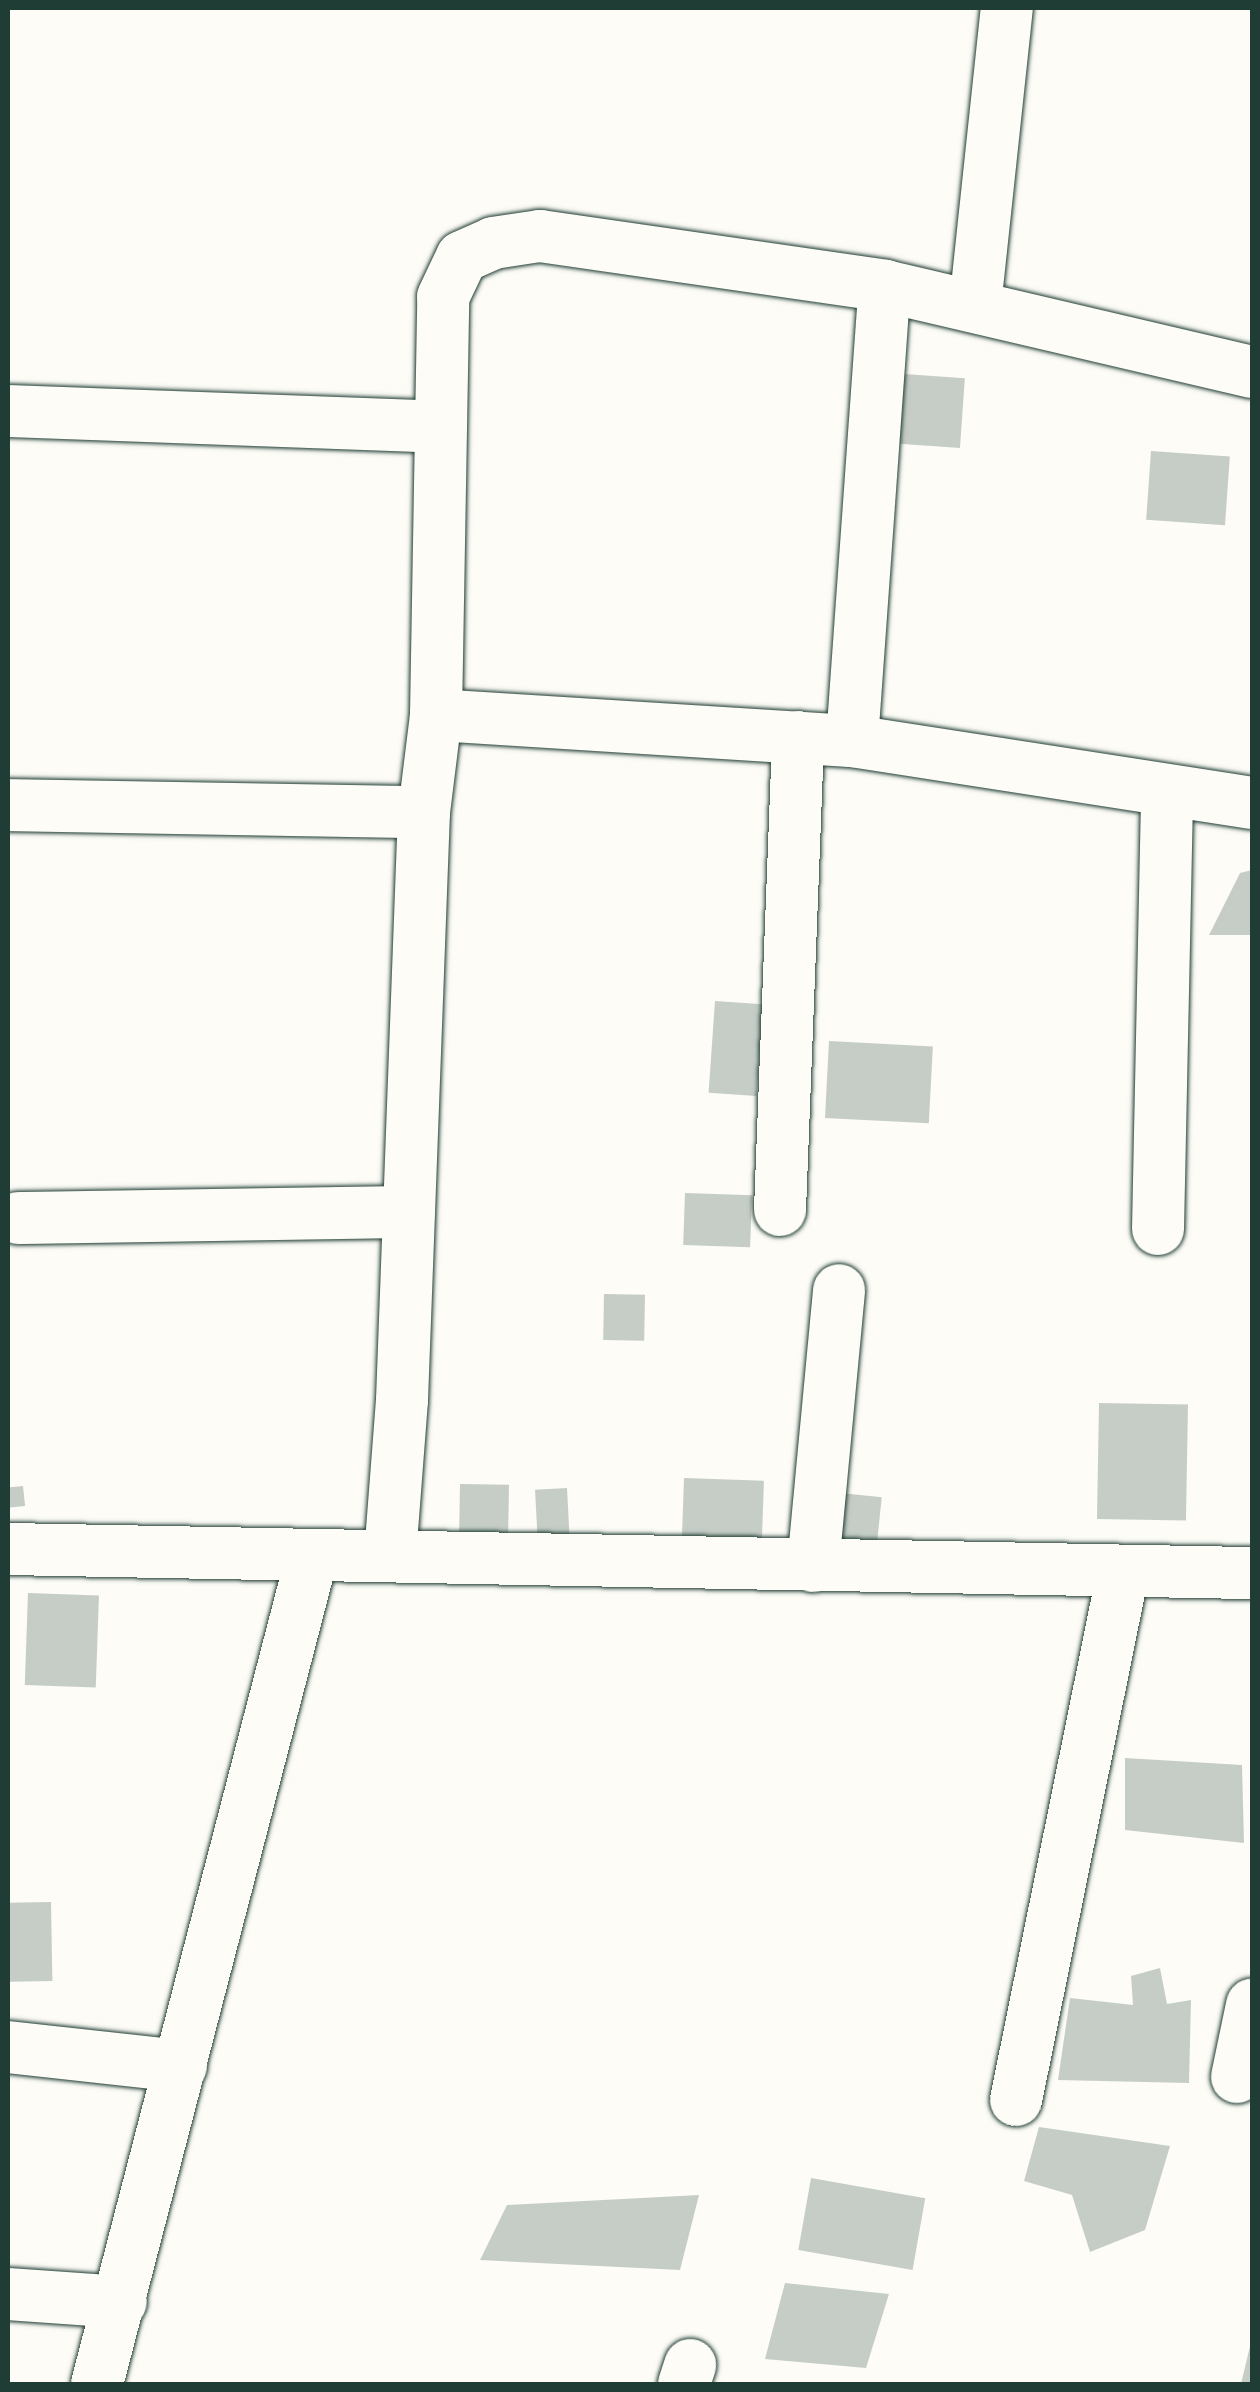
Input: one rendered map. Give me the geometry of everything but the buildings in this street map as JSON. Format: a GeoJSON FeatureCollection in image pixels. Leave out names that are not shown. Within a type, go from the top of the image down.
{"type":"FeatureCollection","features":[{"type":"Feature","properties":{"kind":"street"},"geometry":{"type":"LineString","coordinates":[[974,306],[1007,8]]}},
{"type":"Feature","properties":{"kind":"street"},"geometry":{"type":"LineString","coordinates":[[390,1556],[409,1212],[424,812],[436,714],[443,297],[462,257],[493,243],[540,236],[884,286],[1252,372]]}},
{"type":"Feature","properties":{"kind":"street"},"geometry":{"type":"LineString","coordinates":[[852,742],[884,286]]}},
{"type":"Feature","properties":{"kind":"street"},"geometry":{"type":"LineString","coordinates":[[8,410],[441,427]]}},
{"type":"Feature","properties":{"kind":"street"},"geometry":{"type":"LineString","coordinates":[[436,714],[852,742],[1252,802]]}},
{"type":"Feature","properties":{"kind":"street"},"geometry":{"type":"LineString","coordinates":[[780,1210],[798,738]]}},
{"type":"Feature","properties":{"kind":"street"},"geometry":{"type":"LineString","coordinates":[[1158,1229],[1168,792]]}},
{"type":"Feature","properties":{"kind":"street"},"geometry":{"type":"LineString","coordinates":[[8,805],[424,812]]}},
{"type":"Feature","properties":{"kind":"street"},"geometry":{"type":"LineString","coordinates":[[18,1218],[409,1212]]}},
{"type":"Feature","properties":{"kind":"street"},"geometry":{"type":"LineString","coordinates":[[813,1566],[839,1290]]}},
{"type":"Feature","properties":{"kind":"street"},"geometry":{"type":"LineString","coordinates":[[8,1549],[1252,1572]]}},
{"type":"Feature","properties":{"kind":"street"},"geometry":{"type":"LineString","coordinates":[[98,2384],[312,1556]]}},
{"type":"Feature","properties":{"kind":"street"},"geometry":{"type":"LineString","coordinates":[[1016,2100],[1123,1572]]}},
{"type":"Feature","properties":{"kind":"street"},"geometry":{"type":"LineString","coordinates":[[1237,2077],[1252,2005]]}},
{"type":"Feature","properties":{"kind":"street"},"geometry":{"type":"LineString","coordinates":[[8,2047],[181,2066]]}},
{"type":"Feature","properties":{"kind":"street"},"geometry":{"type":"LineString","coordinates":[[8,2294],[121,2302]]}}]}
